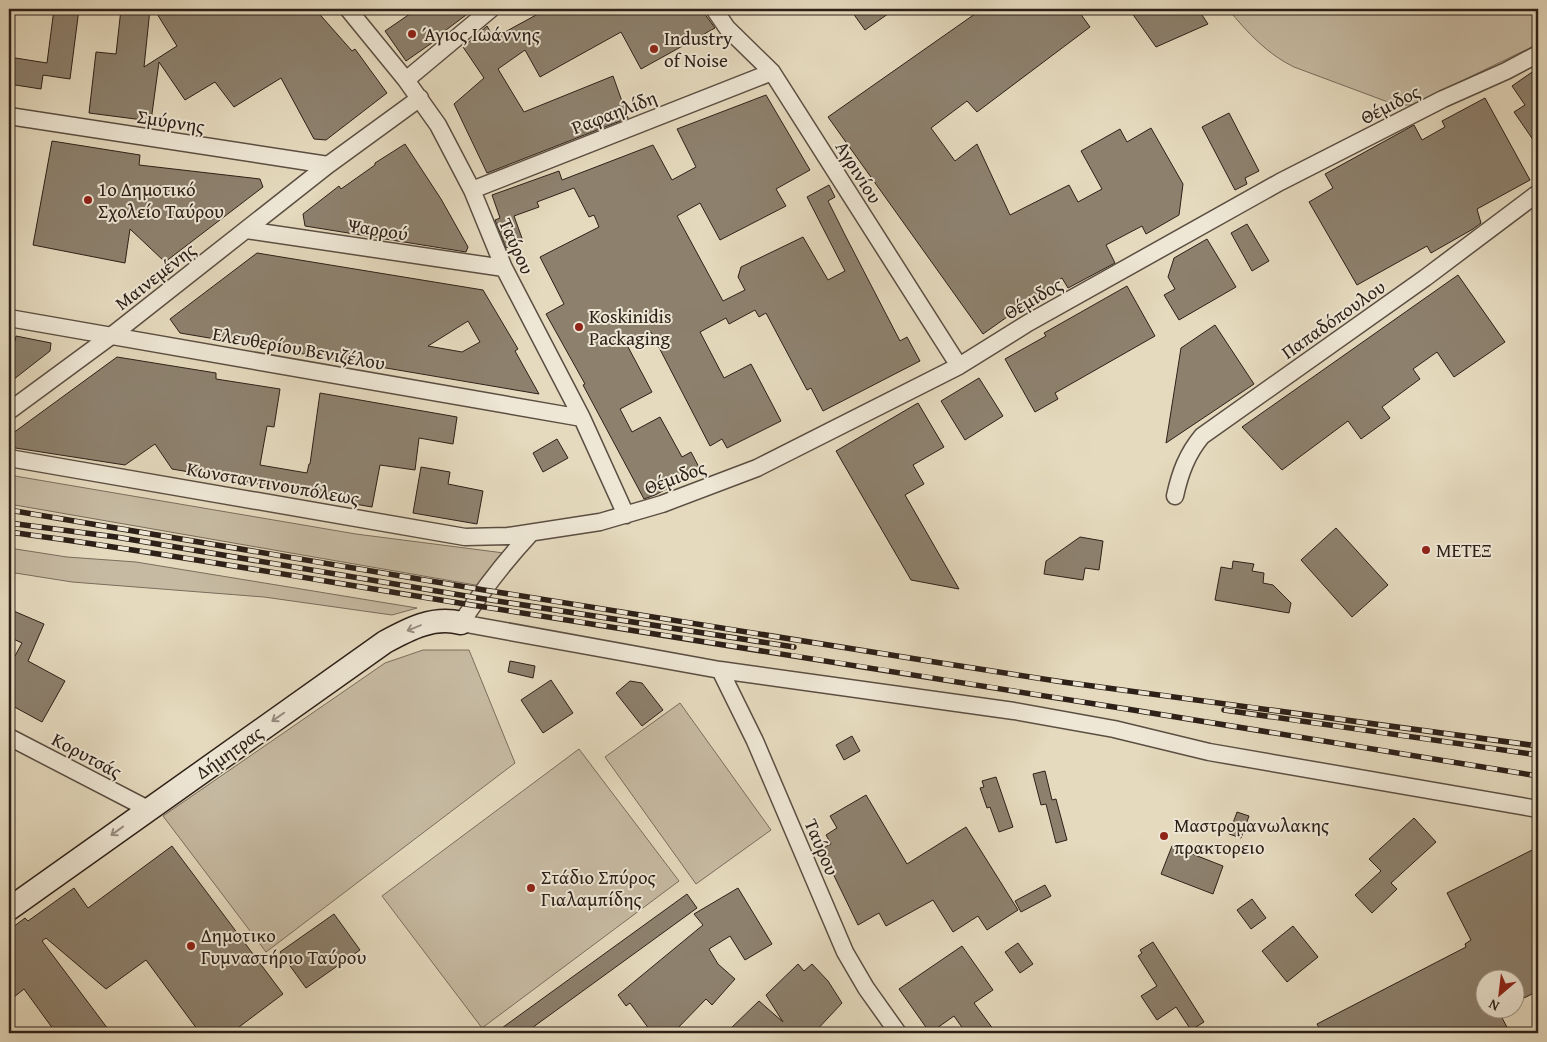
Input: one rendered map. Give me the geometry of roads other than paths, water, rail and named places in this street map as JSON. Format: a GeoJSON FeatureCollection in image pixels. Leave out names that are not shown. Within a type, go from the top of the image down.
{"type":"FeatureCollection","features":[{"type":"Feature","properties":{"kind":"street","name":"Ταύρου"},"geometry":{"type":"LineString","coordinates":[[348,9],[420,98],[438,125],[472,190],[504,268],[582,418],[626,515]]}},
{"type":"Feature","properties":{"kind":"street"},"geometry":{"type":"LineString","coordinates":[[406,80],[491,9]]}},
{"type":"Feature","properties":{"kind":"street","name":"Αγρινίου"},"geometry":{"type":"LineString","coordinates":[[714,9],[728,28],[772,72],[959,366]]}},
{"type":"Feature","properties":{"kind":"street","name":"Θέμιδος"},"geometry":{"type":"LineString","coordinates":[[531,533],[600,522],[626,515],[708,488],[757,468],[959,366],[1028,323],[1280,182],[1443,99],[1506,71],[1538,54]]}},
{"type":"Feature","properties":{"kind":"street","name":"Ραφαηλίδη"},"geometry":{"type":"LineString","coordinates":[[472,190],[772,72]]}},
{"type":"Feature","properties":{"kind":"street","name":"Μαινεμένης"},"geometry":{"type":"LineString","coordinates":[[9,411],[111,336],[328,165],[420,98]]}},
{"type":"Feature","properties":{"kind":"street","name":"Σμύρνης"},"geometry":{"type":"LineString","coordinates":[[9,116],[328,165]]}},
{"type":"Feature","properties":{"kind":"street","name":"Παπαδόπουλου"},"geometry":{"type":"LineString","coordinates":[[1175,496],[1179,478],[1186,461],[1193,447],[1202,436],[1425,278],[1538,193]]}},
{"type":"Feature","properties":{"kind":"street","name":"Ψαρρού"},"geometry":{"type":"LineString","coordinates":[[246,230],[504,268]]}},
{"type":"Feature","properties":{"kind":"street","name":"Ελευθερίου Βενιζέλου"},"geometry":{"type":"LineString","coordinates":[[9,318],[582,418]]}},
{"type":"Feature","properties":{"kind":"street","name":"Κωνσταντινουπόλεως"},"geometry":{"type":"LineString","coordinates":[[9,458],[465,537],[489,538],[531,533]]}},
{"type":"Feature","properties":{"kind":"street"},"geometry":{"type":"LineString","coordinates":[[531,533],[491,580],[461,623],[720,670],[1014,710],[1114,729],[1209,752],[1538,810]]}},
{"type":"Feature","properties":{"kind":"street","name":"Δήμητρας"},"geometry":{"type":"LineString","coordinates":[[9,909],[385,642],[416,626],[435,621],[450,620],[461,623]]}},
{"type":"Feature","properties":{"kind":"street","name":"Ταύρου"},"geometry":{"type":"LineString","coordinates":[[720,670],[755,741],[845,952],[866,988],[898,1033]]}},
{"type":"Feature","properties":{"kind":"street","name":"Κορυτσάς"},"geometry":{"type":"LineString","coordinates":[[9,737],[148,809]]}},
{"type":"Feature","properties":{"kind":"railway"},"geometry":{"type":"LineString","coordinates":[[9,510],[484,590],[1063,682],[1538,746]]}},
{"type":"Feature","properties":{"kind":"railway"},"geometry":{"type":"LineString","coordinates":[[9,523],[116,537],[478,598],[794,647]]}},
{"type":"Feature","properties":{"kind":"railway"},"geometry":{"type":"LineString","coordinates":[[9,532],[185,558],[1538,776]]}},
{"type":"Feature","properties":{"kind":"railway"},"geometry":{"type":"LineString","coordinates":[[1224,710],[1538,755]]}},
{"type":"Feature","properties":{"kind":"place","name":"Άγιος Ιωάννης"},"geometry":{"type":"Point","coordinates":[412,34]}},
{"type":"Feature","properties":{"kind":"place","name":"Industry of Noise"},"geometry":{"type":"Point","coordinates":[654,49]}},
{"type":"Feature","properties":{"kind":"place","name":"1ο Δημοτικό Σχολείο Ταύρου"},"geometry":{"type":"Point","coordinates":[88,200]}},
{"type":"Feature","properties":{"kind":"place","name":"Koskinidis Packaging"},"geometry":{"type":"Point","coordinates":[579,327]}},
{"type":"Feature","properties":{"kind":"place","name":"ΜΕΤΕΞ"},"geometry":{"type":"Point","coordinates":[1426,550]}},
{"type":"Feature","properties":{"kind":"place","name":"Μαστρομανωλακης πρακτορειο"},"geometry":{"type":"Point","coordinates":[1164,836]}},
{"type":"Feature","properties":{"kind":"place","name":"Στάδιο Σπύρος Γιαλαμπίδης"},"geometry":{"type":"Point","coordinates":[531,888]}},
{"type":"Feature","properties":{"kind":"place","name":"Δημοτικο Γυμναστήριο Ταύρου"},"geometry":{"type":"Point","coordinates":[191,946]}}]}
